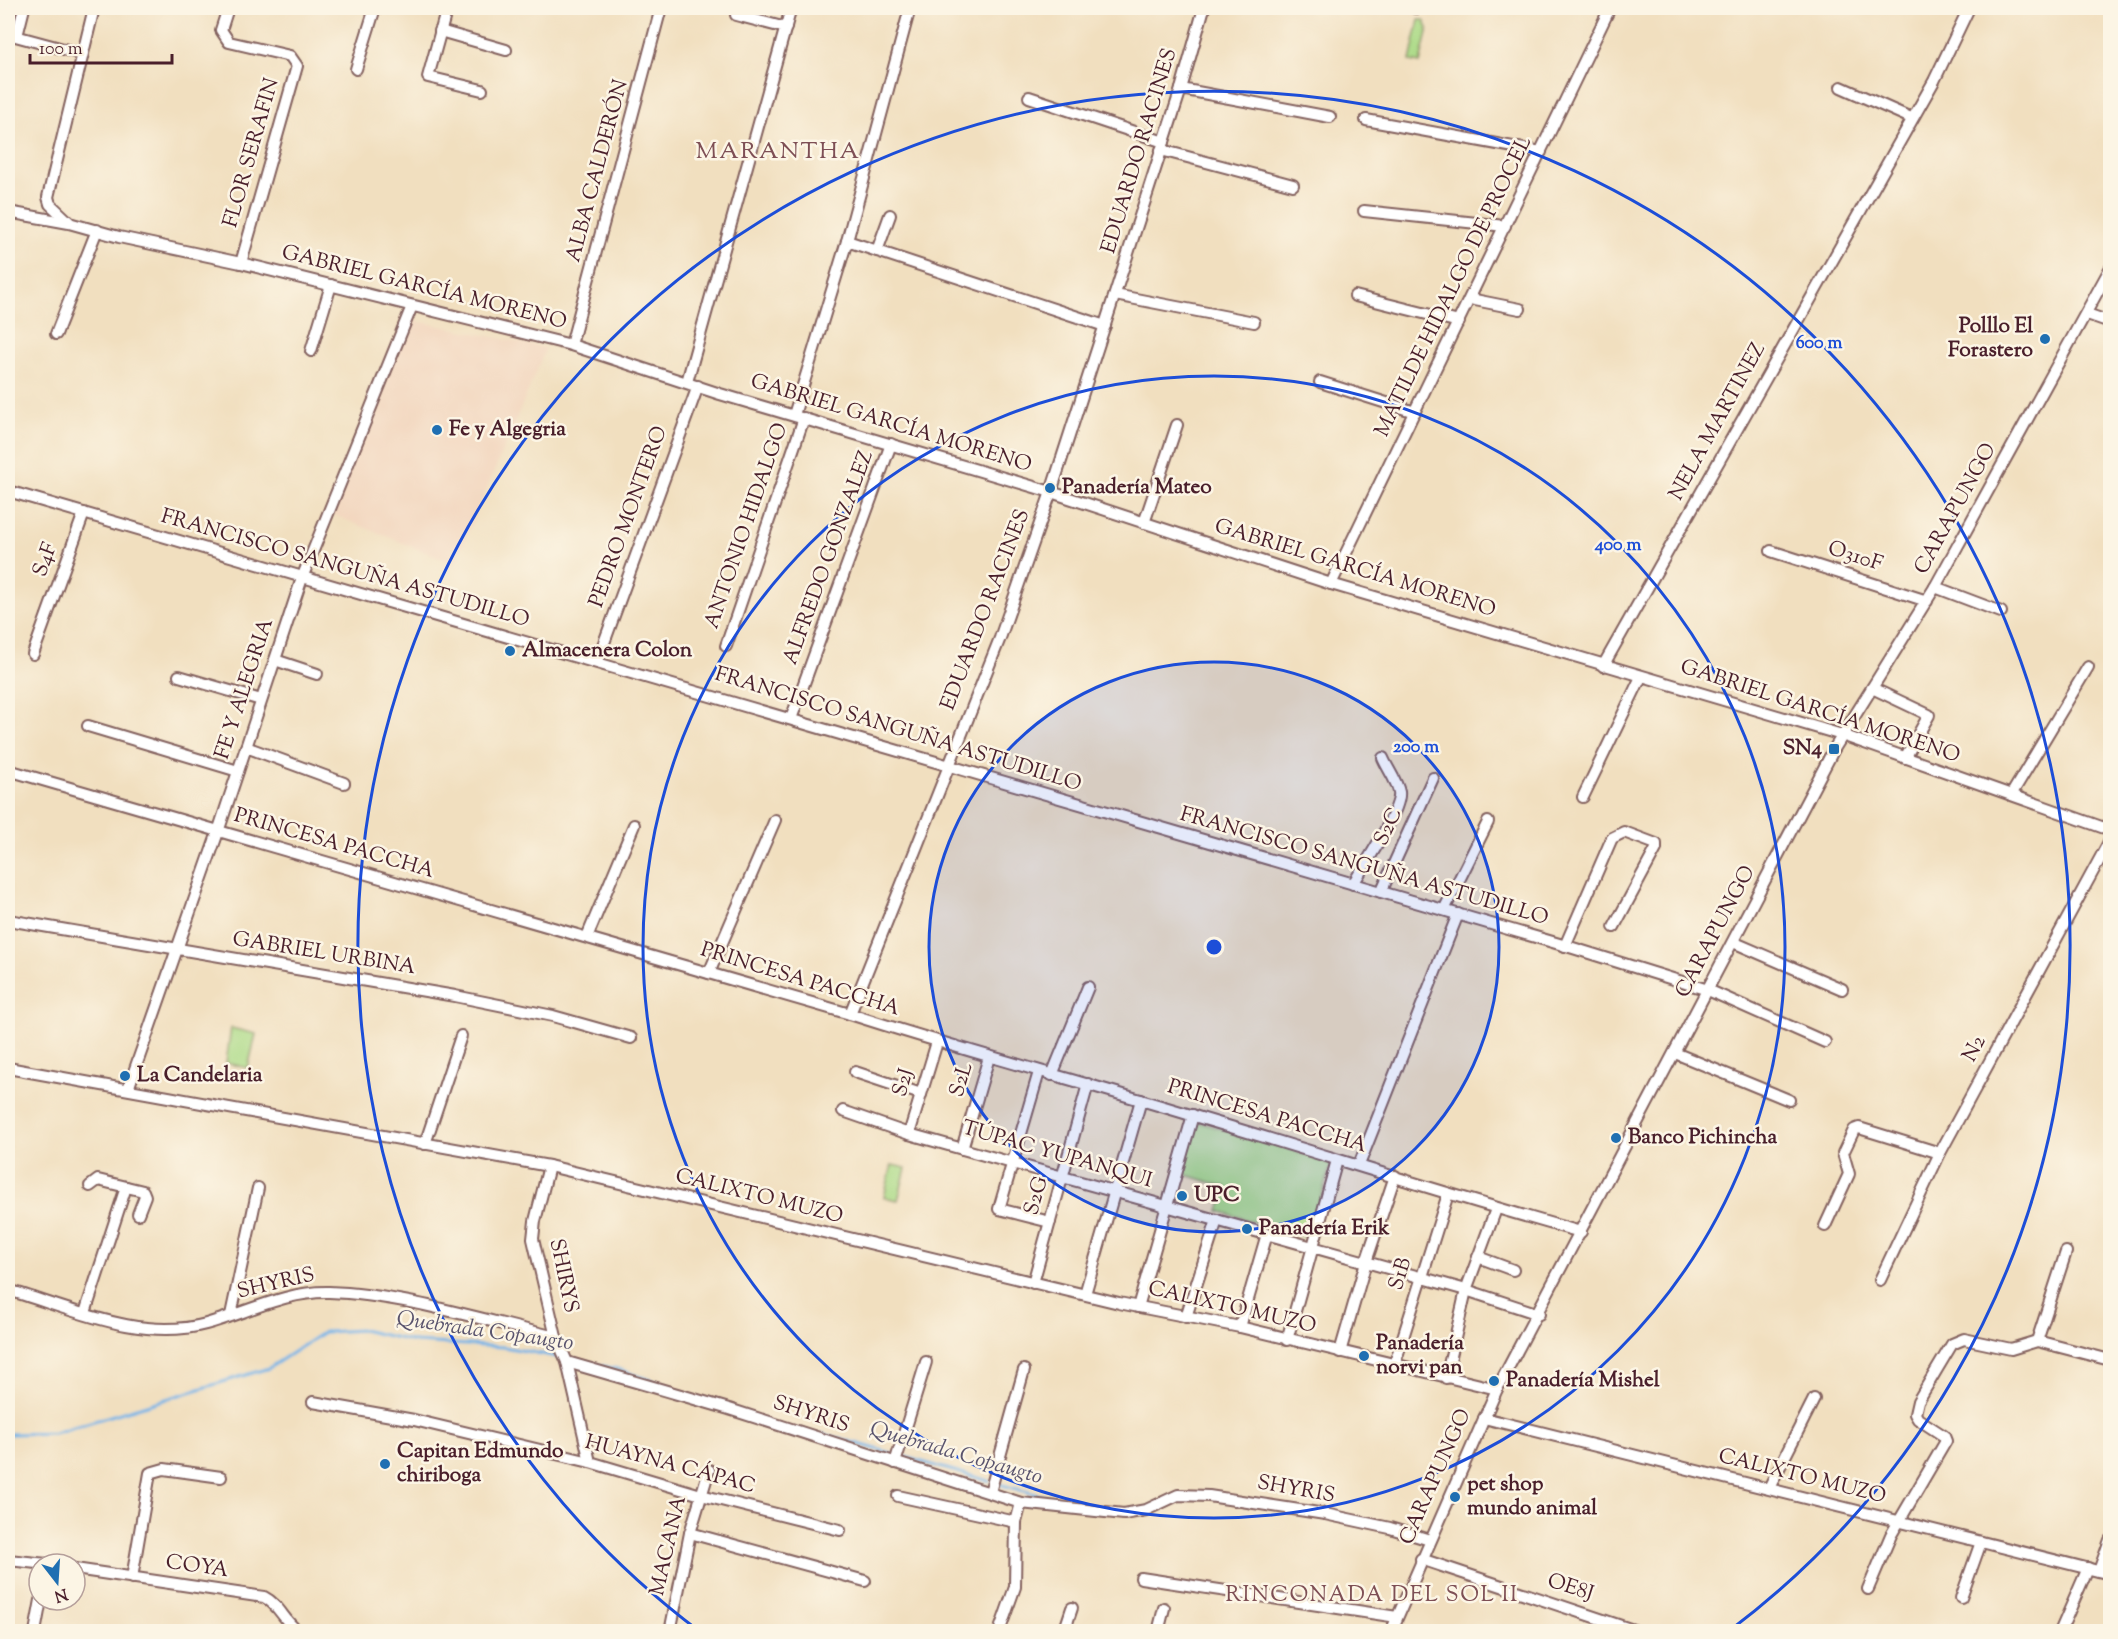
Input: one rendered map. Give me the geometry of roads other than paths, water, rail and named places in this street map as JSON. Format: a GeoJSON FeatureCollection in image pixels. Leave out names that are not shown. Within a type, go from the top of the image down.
{"type":"FeatureCollection","features":[{"type":"Feature","properties":{"kind":"street"},"geometry":{"type":"LineString","coordinates":[[24,8],[12,35],[82,54]]}},
{"type":"Feature","properties":{"kind":"street"},"geometry":{"type":"LineString","coordinates":[[69,223],[50,204],[48,197],[93,8]]}},
{"type":"Feature","properties":{"kind":"street","name":"FLOR SERAFIN"},"geometry":{"type":"LineString","coordinates":[[228,8],[221,30],[229,42],[290,56],[297,66],[241,263]]}},
{"type":"Feature","properties":{"kind":"street"},"geometry":{"type":"LineString","coordinates":[[356,69],[375,8]]}},
{"type":"Feature","properties":{"kind":"street"},"geometry":{"type":"LineString","coordinates":[[447,8],[428,77],[482,90]]}},
{"type":"Feature","properties":{"kind":"street","name":"ALBA CALDERÓN"},"geometry":{"type":"LineString","coordinates":[[571,345],[661,8]]}},
{"type":"Feature","properties":{"kind":"street"},"geometry":{"type":"LineString","coordinates":[[687,382],[791,8]]}},
{"type":"Feature","properties":{"kind":"street","name":"ANTONIO HIDALGO"},"geometry":{"type":"LineString","coordinates":[[726,646],[799,417],[910,8]]}},
{"type":"Feature","properties":{"kind":"street","name":"EDUARDO RACINES"},"geometry":{"type":"LineString","coordinates":[[850,1014],[946,767],[1000,638],[1106,326],[1181,89],[1202,8]]}},
{"type":"Feature","properties":{"kind":"street","name":"MATILDE HIDALGO DE PROCEL"},"geometry":{"type":"LineString","coordinates":[[1331,584],[1610,8]]}},
{"type":"Feature","properties":{"kind":"street","name":"NELA MARTINEZ"},"geometry":{"type":"LineString","coordinates":[[1603,666],[1934,81],[1969,8]]}},
{"type":"Feature","properties":{"kind":"street"},"geometry":{"type":"LineString","coordinates":[[736,15],[786,28]]}},
{"type":"Feature","properties":{"kind":"street"},"geometry":{"type":"LineString","coordinates":[[440,31],[506,50]]}},
{"type":"Feature","properties":{"kind":"street"},"geometry":{"type":"LineString","coordinates":[[1841,87],[1911,118]]}},
{"type":"Feature","properties":{"kind":"street"},"geometry":{"type":"LineString","coordinates":[[1181,89],[1330,117]]}},
{"type":"Feature","properties":{"kind":"street"},"geometry":{"type":"LineString","coordinates":[[1029,97],[1162,146],[1293,185]]}},
{"type":"Feature","properties":{"kind":"street"},"geometry":{"type":"LineString","coordinates":[[1366,120],[1541,152]]}},
{"type":"Feature","properties":{"kind":"street"},"geometry":{"type":"LineString","coordinates":[[1364,211],[1505,226]]}},
{"type":"Feature","properties":{"kind":"street","name":"GABRIEL GARCÍA MORENO"},"geometry":{"type":"LineString","coordinates":[[8,212],[69,223],[241,263],[571,345],[799,417],[1051,492],[1331,584],[1842,735],[2110,830]]}},
{"type":"Feature","properties":{"kind":"street"},"geometry":{"type":"LineString","coordinates":[[877,251],[890,215]]}},
{"type":"Feature","properties":{"kind":"street"},"geometry":{"type":"LineString","coordinates":[[56,334],[97,230]]}},
{"type":"Feature","properties":{"kind":"street"},"geometry":{"type":"LineString","coordinates":[[847,241],[1106,326]]}},
{"type":"Feature","properties":{"kind":"street","name":"CARAPUNGO"},"geometry":{"type":"LineString","coordinates":[[1391,1632],[1497,1389],[1539,1314],[1842,735],[1927,601],[2110,269]]}},
{"type":"Feature","properties":{"kind":"street"},"geometry":{"type":"LineString","coordinates":[[310,351],[331,285]]}},
{"type":"Feature","properties":{"kind":"street"},"geometry":{"type":"LineString","coordinates":[[1115,295],[1254,322]]}},
{"type":"Feature","properties":{"kind":"street"},"geometry":{"type":"LineString","coordinates":[[1355,296],[1459,322]]}},
{"type":"Feature","properties":{"kind":"street"},"geometry":{"type":"LineString","coordinates":[[1470,299],[1520,309]]}},
{"type":"Feature","properties":{"kind":"street","name":"FE Y ALEGRIA"},"geometry":{"type":"LineString","coordinates":[[128,1089],[175,949],[218,832],[302,578],[412,306]]}},
{"type":"Feature","properties":{"kind":"street"},"geometry":{"type":"LineString","coordinates":[[2086,314],[2110,322]]}},
{"type":"Feature","properties":{"kind":"street"},"geometry":{"type":"LineString","coordinates":[[1320,382],[1415,412]]}},
{"type":"Feature","properties":{"kind":"street","name":"PEDRO MONTERO"},"geometry":{"type":"LineString","coordinates":[[597,662],[699,386]]}},
{"type":"Feature","properties":{"kind":"street"},"geometry":{"type":"LineString","coordinates":[[1144,523],[1177,426]]}},
{"type":"Feature","properties":{"kind":"street","name":"ALFREDO GONZALEZ"},"geometry":{"type":"LineString","coordinates":[[791,719],[891,444]]}},
{"type":"Feature","properties":{"kind":"street","name":"FRANCISCO SANGUÑA ASTUDILLO"},"geometry":{"type":"LineString","coordinates":[[8,491],[791,719],[946,767],[1565,946],[1708,990],[1825,1042]]}},
{"type":"Feature","properties":{"kind":"street","name":"S4F"},"geometry":{"type":"LineString","coordinates":[[33,654],[84,513]]}},
{"type":"Feature","properties":{"kind":"street","name":"O310F"},"geometry":{"type":"LineString","coordinates":[[1771,551],[1927,601]]}},
{"type":"Feature","properties":{"kind":"street"},"geometry":{"type":"LineString","coordinates":[[1935,587],[2001,612]]}},
{"type":"Feature","properties":{"kind":"street"},"geometry":{"type":"LineString","coordinates":[[275,660],[317,674]]}},
{"type":"Feature","properties":{"kind":"street"},"geometry":{"type":"LineString","coordinates":[[2011,795],[2088,667]]}},
{"type":"Feature","properties":{"kind":"street"},"geometry":{"type":"LineString","coordinates":[[179,676],[261,700]]}},
{"type":"Feature","properties":{"kind":"street"},"geometry":{"type":"LineString","coordinates":[[1583,797],[1641,677]]}},
{"type":"Feature","properties":{"kind":"street"},"geometry":{"type":"LineString","coordinates":[[1872,688],[1929,715],[1905,758]]}},
{"type":"Feature","properties":{"kind":"street"},"geometry":{"type":"LineString","coordinates":[[88,726],[238,771]]}},
{"type":"Feature","properties":{"kind":"street"},"geometry":{"type":"LineString","coordinates":[[246,747],[344,783]]}},
{"type":"Feature","properties":{"kind":"street"},"geometry":{"type":"LineString","coordinates":[[1353,884],[1383,835],[1398,801],[1399,792],[1383,758]]}},
{"type":"Feature","properties":{"kind":"street","name":"PRINCESA PACCHA"},"geometry":{"type":"LineString","coordinates":[[8,770],[850,1014],[937,1042],[1088,1084],[1359,1165],[1496,1209],[1581,1232]]}},
{"type":"Feature","properties":{"kind":"street","name":"S2C"},"geometry":{"type":"LineString","coordinates":[[1381,892],[1433,778]]}},
{"type":"Feature","properties":{"kind":"street"},"geometry":{"type":"LineString","coordinates":[[709,974],[775,820]]}},
{"type":"Feature","properties":{"kind":"street"},"geometry":{"type":"LineString","coordinates":[[1444,910],[1488,822]]}},
{"type":"Feature","properties":{"kind":"street"},"geometry":{"type":"LineString","coordinates":[[587,937],[634,825]]}},
{"type":"Feature","properties":{"kind":"street"},"geometry":{"type":"LineString","coordinates":[[1565,946],[1611,838],[1624,832],[1648,839],[1656,844],[1656,849],[1614,927]]}},
{"type":"Feature","properties":{"kind":"street","name":"N2"},"geometry":{"type":"LineString","coordinates":[[1880,1280],[1940,1153],[2110,840]]}},
{"type":"Feature","properties":{"kind":"street"},"geometry":{"type":"LineString","coordinates":[[1359,1165],[1458,914]]}},
{"type":"Feature","properties":{"kind":"street","name":"GABRIEL URBINA"},"geometry":{"type":"LineString","coordinates":[[8,920],[455,996],[553,1016],[631,1038]]}},
{"type":"Feature","properties":{"kind":"street"},"geometry":{"type":"LineString","coordinates":[[1733,942],[1842,989]]}},
{"type":"Feature","properties":{"kind":"street"},"geometry":{"type":"LineString","coordinates":[[1053,1075],[1088,987]]}},
{"type":"Feature","properties":{"kind":"street"},"geometry":{"type":"LineString","coordinates":[[425,1144],[461,1036]]}},
{"type":"Feature","properties":{"kind":"street","name":"S2J"},"geometry":{"type":"LineString","coordinates":[[909,1134],[937,1042]]}},
{"type":"Feature","properties":{"kind":"street"},"geometry":{"type":"LineString","coordinates":[[1675,1053],[1789,1100]]}},
{"type":"Feature","properties":{"kind":"street","name":"S2L"},"geometry":{"type":"LineString","coordinates":[[962,1149],[989,1057]]}},
{"type":"Feature","properties":{"kind":"street","name":"CALIXTO MUZO"},"geometry":{"type":"LineString","coordinates":[[8,1068],[549,1166],[1033,1283],[1240,1327],[1497,1389]]}},
{"type":"Feature","properties":{"kind":"street"},"geometry":{"type":"LineString","coordinates":[[855,1072],[921,1094]]}},
{"type":"Feature","properties":{"kind":"street"},"geometry":{"type":"LineString","coordinates":[[1039,1072],[999,1209],[1050,1222]]}},
{"type":"Feature","properties":{"kind":"street","name":"S2G"},"geometry":{"type":"LineString","coordinates":[[1033,1283],[1088,1084]]}},
{"type":"Feature","properties":{"kind":"street"},"geometry":{"type":"LineString","coordinates":[[1085,1294],[1141,1100]]}},
{"type":"Feature","properties":{"kind":"street","name":"TÚPAC YUPANQUI"},"geometry":{"type":"LineString","coordinates":[[843,1111],[909,1134],[1312,1246],[1466,1290],[1539,1314]]}},
{"type":"Feature","properties":{"kind":"street"},"geometry":{"type":"LineString","coordinates":[[1138,1307],[1193,1115]]}},
{"type":"Feature","properties":{"kind":"street"},"geometry":{"type":"LineString","coordinates":[[1825,1226],[1849,1174],[1843,1153],[1854,1130],[1859,1128],[1940,1153]]}},
{"type":"Feature","properties":{"kind":"street"},"geometry":{"type":"LineString","coordinates":[[1287,1340],[1337,1160]]}},
{"type":"Feature","properties":{"kind":"street","name":"SHIRYS"},"geometry":{"type":"LineString","coordinates":[[549,1166],[535,1221],[533,1239],[556,1337],[567,1362],[590,1462]]}},
{"type":"Feature","properties":{"kind":"street"},"geometry":{"type":"LineString","coordinates":[[1340,1352],[1366,1262],[1395,1176]]}},
{"type":"Feature","properties":{"kind":"street"},"geometry":{"type":"LineString","coordinates":[[90,1186],[98,1180],[143,1191],[146,1196],[138,1214]]}},
{"type":"Feature","properties":{"kind":"street"},"geometry":{"type":"LineString","coordinates":[[85,1313],[126,1187]]}},
{"type":"Feature","properties":{"kind":"street"},"geometry":{"type":"LineString","coordinates":[[231,1315],[258,1188]]}},
{"type":"Feature","properties":{"kind":"street","name":"S1B"},"geometry":{"type":"LineString","coordinates":[[1394,1366],[1420,1277],[1448,1194]]}},
{"type":"Feature","properties":{"kind":"street"},"geometry":{"type":"LineString","coordinates":[[1446,1378],[1466,1290],[1496,1209]]}},
{"type":"Feature","properties":{"kind":"street"},"geometry":{"type":"LineString","coordinates":[[1186,1317],[1217,1220]]}},
{"type":"Feature","properties":{"kind":"street"},"geometry":{"type":"LineString","coordinates":[[1240,1327],[1267,1234]]}},
{"type":"Feature","properties":{"kind":"street"},"geometry":{"type":"LineString","coordinates":[[2037,1341],[2066,1252]]}},
{"type":"Feature","properties":{"kind":"street"},"geometry":{"type":"LineString","coordinates":[[1478,1257],[1513,1270]]}},
{"type":"Feature","properties":{"kind":"street","name":"SHYRIS"},"geometry":{"type":"LineString","coordinates":[[8,1290],[85,1313],[112,1325],[149,1328],[204,1324],[291,1297],[329,1292],[376,1296],[556,1337]]}},
{"type":"Feature","properties":{"kind":"street"},"geometry":{"type":"LineString","coordinates":[[1868,1589],[1900,1521],[1946,1442],[1944,1436],[1918,1419],[1915,1414],[1918,1401],[1952,1344],[1964,1339],[2011,1348],[2037,1341],[2110,1360]]}},
{"type":"Feature","properties":{"kind":"street","name":"SHYRIS"},"geometry":{"type":"LineString","coordinates":[[567,1362],[729,1409],[1021,1503],[1124,1514],[1146,1510],[1178,1495],[1209,1496],[1325,1514],[1390,1528],[1430,1540]]}},
{"type":"Feature","properties":{"kind":"street"},"geometry":{"type":"LineString","coordinates":[[895,1463],[926,1362]]}},
{"type":"Feature","properties":{"kind":"street"},"geometry":{"type":"LineString","coordinates":[[990,1492],[1024,1370]]}},
{"type":"Feature","properties":{"kind":"street"},"geometry":{"type":"LineString","coordinates":[[1768,1488],[1814,1399]]}},
{"type":"Feature","properties":{"kind":"street","name":"HUAYNA CÁPAC"},"geometry":{"type":"LineString","coordinates":[[313,1402],[414,1420],[590,1462],[701,1495],[840,1530]]}},
{"type":"Feature","properties":{"kind":"street","name":"CALIXTO MUZO"},"geometry":{"type":"LineString","coordinates":[[1484,1418],[2110,1574]]}},
{"type":"Feature","properties":{"kind":"street"},"geometry":{"type":"LineString","coordinates":[[132,1578],[150,1473],[164,1468],[220,1477]]}},
{"type":"Feature","properties":{"kind":"street","name":"MACANA"},"geometry":{"type":"LineString","coordinates":[[670,1632],[690,1533],[709,1470]]}},
{"type":"Feature","properties":{"kind":"street"},"geometry":{"type":"LineString","coordinates":[[898,1496],[1016,1522]]}},
{"type":"Feature","properties":{"kind":"street"},"geometry":{"type":"LineString","coordinates":[[999,1632],[1015,1587],[1016,1522],[1021,1503]]}},
{"type":"Feature","properties":{"kind":"street"},"geometry":{"type":"LineString","coordinates":[[690,1533],[865,1581]]}},
{"type":"Feature","properties":{"kind":"street"},"geometry":{"type":"LineString","coordinates":[[2060,1632],[2110,1540]]}},
{"type":"Feature","properties":{"kind":"street"},"geometry":{"type":"LineString","coordinates":[[1961,1598],[1981,1542]]}},
{"type":"Feature","properties":{"kind":"street","name":"OE8J"},"geometry":{"type":"LineString","coordinates":[[1421,1559],[1632,1630]]}},
{"type":"Feature","properties":{"kind":"street"},"geometry":{"type":"LineString","coordinates":[[8,1560],[27,1562]]}},
{"type":"Feature","properties":{"kind":"street","name":"COYA"},"geometry":{"type":"LineString","coordinates":[[87,1571],[264,1597],[273,1601],[288,1623],[299,1632]]}},
{"type":"Feature","properties":{"kind":"street"},"geometry":{"type":"LineString","coordinates":[[1141,1578],[1397,1617]]}},
{"type":"Feature","properties":{"kind":"street"},"geometry":{"type":"LineString","coordinates":[[1064,1632],[1072,1608]]}},
{"type":"Feature","properties":{"kind":"street"},"geometry":{"type":"LineString","coordinates":[[1158,1632],[1164,1608]]}},
{"type":"Feature","properties":{"kind":"street"},"geometry":{"type":"LineString","coordinates":[[35,1632],[39,1612]]}},
{"type":"Feature","properties":{"kind":"waterway","name":"Quebrada Copaugto"},"geometry":{"type":"LineString","coordinates":[[8,1434],[54,1433],[269,1368],[324,1332],[362,1330],[415,1342],[504,1347],[563,1358]]}},
{"type":"Feature","properties":{"kind":"waterway","name":"Quebrada Copaugto"},"geometry":{"type":"LineString","coordinates":[[593,1364],[617,1369],[667,1386]]}},
{"type":"Feature","properties":{"kind":"waterway","name":"Quebrada Copaugto"},"geometry":{"type":"LineString","coordinates":[[823,1434],[894,1454]]}},
{"type":"Feature","properties":{"kind":"waterway","name":"Quebrada Copaugto"},"geometry":{"type":"LineString","coordinates":[[901,1456],[989,1481]]}},
{"type":"Feature","properties":{"kind":"waterway","name":"Quebrada Copaugto"},"geometry":{"type":"LineString","coordinates":[[996,1483],[1067,1503]]}},
{"type":"Feature","properties":{"kind":"place","name":"Polllo El Forastero"},"geometry":{"type":"Point","coordinates":[2045,339]}},
{"type":"Feature","properties":{"kind":"place","name":"Fe y Algegria"},"geometry":{"type":"Point","coordinates":[437,430]}},
{"type":"Feature","properties":{"kind":"place","name":"Panadería Mateo"},"geometry":{"type":"Point","coordinates":[1050,488]}},
{"type":"Feature","properties":{"kind":"place","name":"Almacenera Colon"},"geometry":{"type":"Point","coordinates":[510,651]}},
{"type":"Feature","properties":{"kind":"place","name":"SN4"},"geometry":{"type":"Point","coordinates":[1834,749]}},
{"type":"Feature","properties":{"kind":"place","name":"La Candelaria"},"geometry":{"type":"Point","coordinates":[125,1076]}},
{"type":"Feature","properties":{"kind":"place","name":"Banco Pichincha"},"geometry":{"type":"Point","coordinates":[1616,1138]}},
{"type":"Feature","properties":{"kind":"place","name":"UPC"},"geometry":{"type":"Point","coordinates":[1182,1196]}},
{"type":"Feature","properties":{"kind":"place","name":"Panadería Erik"},"geometry":{"type":"Point","coordinates":[1247,1229]}},
{"type":"Feature","properties":{"kind":"place","name":"Panadería norvi pan"},"geometry":{"type":"Point","coordinates":[1364,1356]}},
{"type":"Feature","properties":{"kind":"place","name":"Panadería Mishel"},"geometry":{"type":"Point","coordinates":[1494,1381]}},
{"type":"Feature","properties":{"kind":"place","name":"Capitan Edmundo chiriboga"},"geometry":{"type":"Point","coordinates":[385,1464]}},
{"type":"Feature","properties":{"kind":"place","name":"pet shop mundo animal"},"geometry":{"type":"Point","coordinates":[1455,1497]}},
{"type":"Feature","properties":{"kind":"district","name":"MARANTHA"},"geometry":{"type":"Point","coordinates":[778,152]}},
{"type":"Feature","properties":{"kind":"district","name":"RINCONADA DEL SOL II"},"geometry":{"type":"Point","coordinates":[1372,1596]}}]}
